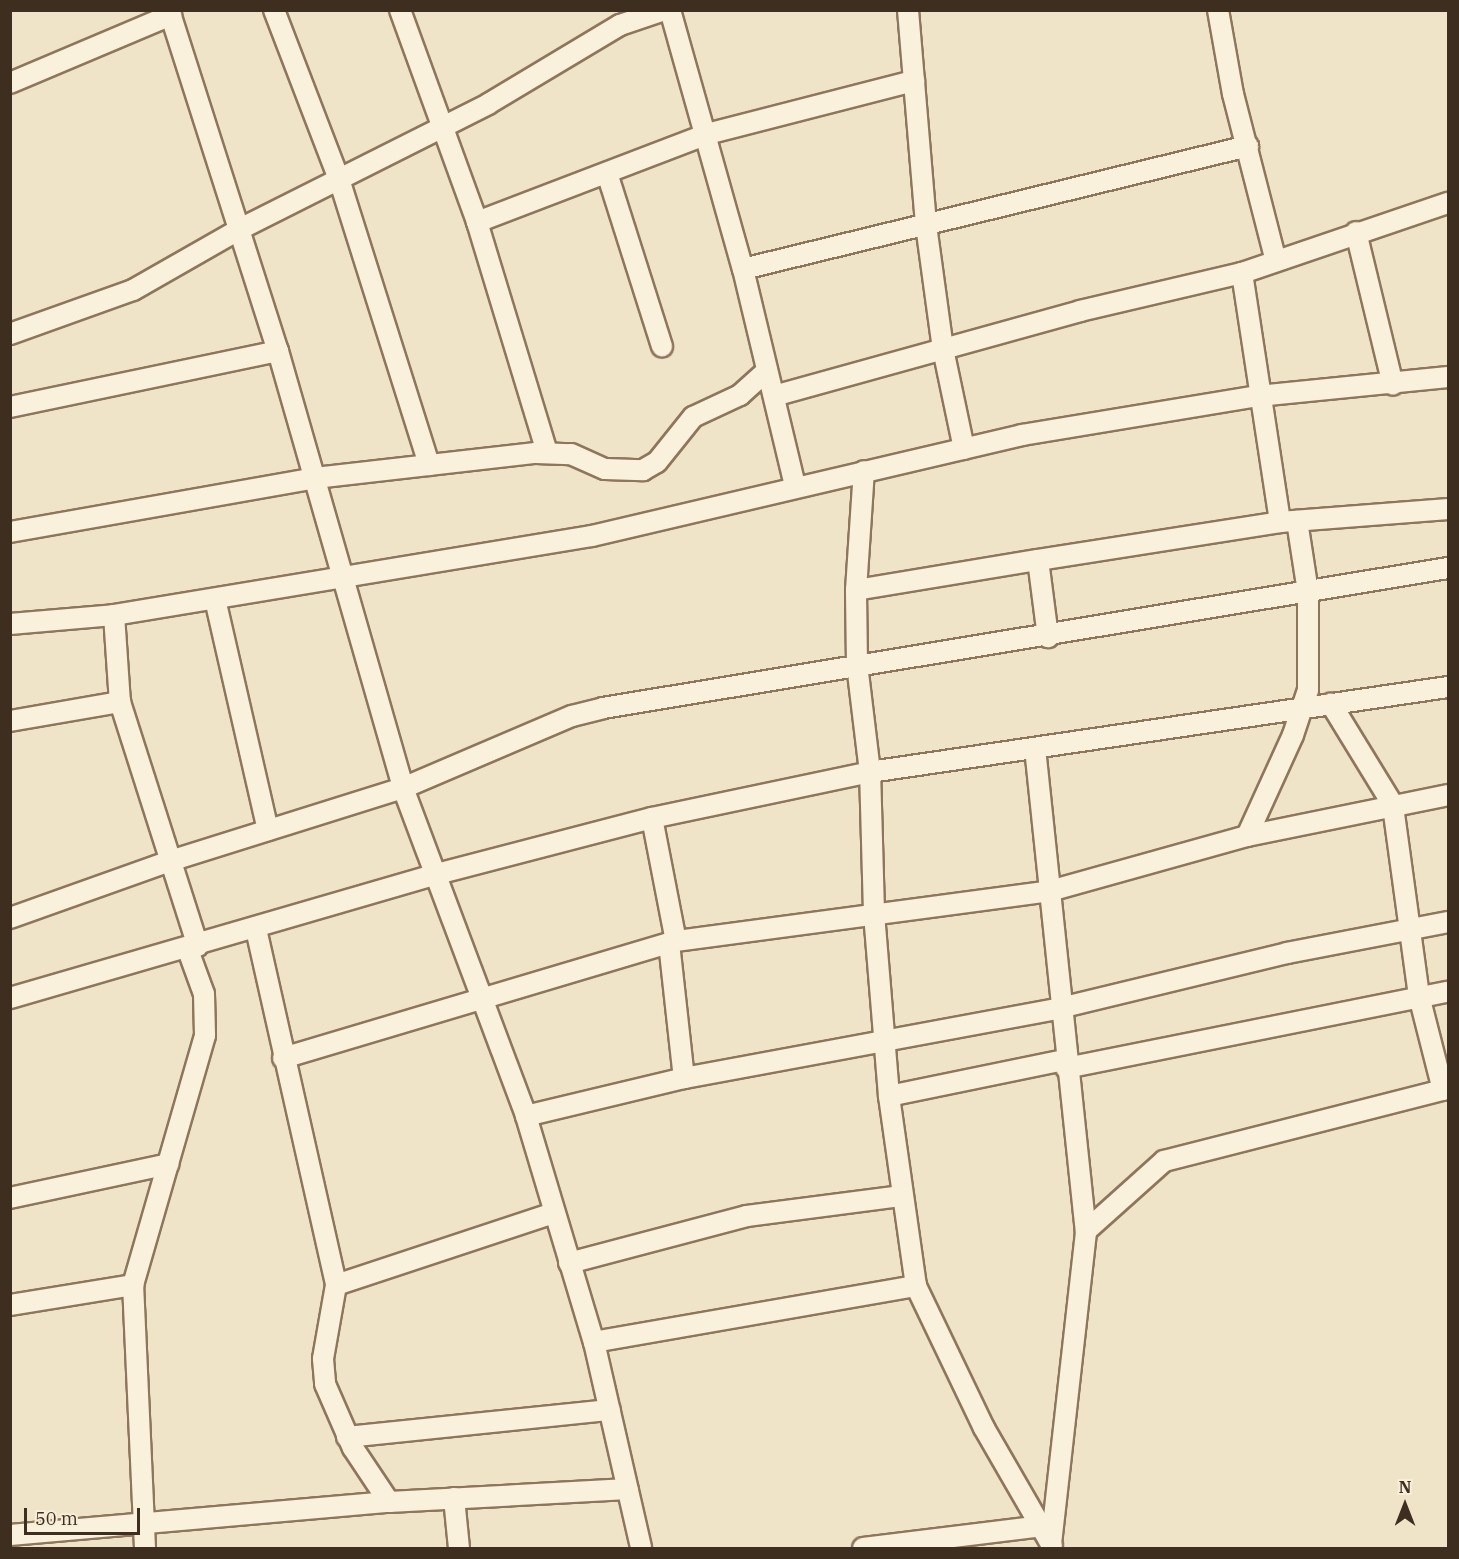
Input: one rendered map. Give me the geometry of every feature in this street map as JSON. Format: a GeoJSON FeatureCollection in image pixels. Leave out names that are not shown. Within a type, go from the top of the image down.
{"type":"FeatureCollection","features":[{"type":"Feature","properties":{"kind":"street"},"geometry":{"type":"LineString","coordinates":[[274,10],[339,179],[429,465]]}},
{"type":"Feature","properties":{"kind":"street"},"geometry":{"type":"LineString","coordinates":[[399,10],[477,222],[547,452]]}},
{"type":"Feature","properties":{"kind":"street"},"geometry":{"type":"LineString","coordinates":[[10,334],[133,290],[240,229],[443,126],[617,18],[664,10]]}},
{"type":"Feature","properties":{"kind":"street"},"geometry":{"type":"LineString","coordinates":[[670,10],[744,269],[795,485]]}},
{"type":"Feature","properties":{"kind":"street"},"geometry":{"type":"LineString","coordinates":[[908,10],[927,225],[943,349],[964,448]]}},
{"type":"Feature","properties":{"kind":"street"},"geometry":{"type":"LineString","coordinates":[[1218,10],[1276,261]]}},
{"type":"Feature","properties":{"kind":"street"},"geometry":{"type":"LineString","coordinates":[[10,83],[170,13],[278,351],[403,788],[485,999],[526,1116],[594,1342],[640,1548]]}},
{"type":"Feature","properties":{"kind":"street"},"geometry":{"type":"LineString","coordinates":[[477,222],[707,134],[914,81]]}},
{"type":"Feature","properties":{"kind":"street"},"geometry":{"type":"LineString","coordinates":[[744,269],[1248,146]]}},
{"type":"Feature","properties":{"kind":"street"},"geometry":{"type":"LineString","coordinates":[[607,173],[662,346]]}},
{"type":"Feature","properties":{"kind":"street"},"geometry":{"type":"LineString","coordinates":[[774,396],[943,349],[1242,273],[1356,232],[1449,203]]}},
{"type":"Feature","properties":{"kind":"street"},"geometry":{"type":"LineString","coordinates":[[1356,232],[1393,385]]}},
{"type":"Feature","properties":{"kind":"street"},"geometry":{"type":"LineString","coordinates":[[1242,273],[1258,396],[1308,592],[1309,667],[1303,708],[1247,836]]}},
{"type":"Feature","properties":{"kind":"street"},"geometry":{"type":"LineString","coordinates":[[10,407],[278,351]]}},
{"type":"Feature","properties":{"kind":"street"},"geometry":{"type":"LineString","coordinates":[[10,532],[315,478],[547,452],[572,454],[605,469],[643,470],[657,462],[693,417],[740,394],[767,371]]}},
{"type":"Feature","properties":{"kind":"street"},"geometry":{"type":"LineString","coordinates":[[10,624],[114,615],[344,579],[592,536],[795,485],[964,448],[1258,396],[1393,385],[1449,377]]}},
{"type":"Feature","properties":{"kind":"street"},"geometry":{"type":"LineString","coordinates":[[864,471],[856,590],[857,664],[870,772],[874,912],[889,1096],[916,1286],[984,1428],[1052,1546]]}},
{"type":"Feature","properties":{"kind":"street"},"geometry":{"type":"LineString","coordinates":[[856,590],[1289,522],[1449,509]]}},
{"type":"Feature","properties":{"kind":"street"},"geometry":{"type":"LineString","coordinates":[[1038,560],[1048,637]]}},
{"type":"Feature","properties":{"kind":"street"},"geometry":{"type":"LineString","coordinates":[[10,918],[170,861],[403,788],[572,716],[857,664],[1048,637],[1449,568]]}},
{"type":"Feature","properties":{"kind":"street"},"geometry":{"type":"LineString","coordinates":[[215,599],[268,830]]}},
{"type":"Feature","properties":{"kind":"street"},"geometry":{"type":"LineString","coordinates":[[114,615],[120,702],[170,861],[193,948],[204,994],[206,1035],[133,1285],[145,1548]]}},
{"type":"Feature","properties":{"kind":"street"},"geometry":{"type":"LineString","coordinates":[[10,998],[256,930],[437,874],[652,818],[870,772],[1449,687]]}},
{"type":"Feature","properties":{"kind":"street"},"geometry":{"type":"LineString","coordinates":[[10,721],[120,702]]}},
{"type":"Feature","properties":{"kind":"street"},"geometry":{"type":"LineString","coordinates":[[1086,1231],[1164,1161],[1447,1092],[1419,996],[1412,928],[1393,805],[1331,704]]}},
{"type":"Feature","properties":{"kind":"street"},"geometry":{"type":"LineString","coordinates":[[1035,748],[1060,1008],[1086,1231],[1052,1546]]}},
{"type":"Feature","properties":{"kind":"street"},"geometry":{"type":"LineString","coordinates":[[283,1058],[672,942],[874,912],[1050,891],[1247,836],[1449,795]]}},
{"type":"Feature","properties":{"kind":"street"},"geometry":{"type":"LineString","coordinates":[[652,818],[672,942],[684,1078]]}},
{"type":"Feature","properties":{"kind":"street"},"geometry":{"type":"LineString","coordinates":[[526,1116],[684,1078],[1060,1008],[1287,953],[1449,922]]}},
{"type":"Feature","properties":{"kind":"street"},"geometry":{"type":"LineString","coordinates":[[256,930],[336,1285],[323,1359],[325,1384],[347,1437],[389,1502]]}},
{"type":"Feature","properties":{"kind":"street"},"geometry":{"type":"LineString","coordinates":[[889,1096],[1449,992]]}},
{"type":"Feature","properties":{"kind":"street"},"geometry":{"type":"LineString","coordinates":[[10,1197],[168,1164]]}},
{"type":"Feature","properties":{"kind":"street"},"geometry":{"type":"LineString","coordinates":[[569,1263],[747,1216],[902,1196]]}},
{"type":"Feature","properties":{"kind":"street"},"geometry":{"type":"LineString","coordinates":[[336,1285],[554,1213]]}},
{"type":"Feature","properties":{"kind":"street"},"geometry":{"type":"LineString","coordinates":[[10,1305],[133,1285]]}},
{"type":"Feature","properties":{"kind":"street"},"geometry":{"type":"LineString","coordinates":[[594,1342],[916,1286]]}},
{"type":"Feature","properties":{"kind":"street"},"geometry":{"type":"LineString","coordinates":[[347,1437],[610,1410]]}},
{"type":"Feature","properties":{"kind":"street"},"geometry":{"type":"LineString","coordinates":[[10,1535],[389,1502],[628,1489]]}},
{"type":"Feature","properties":{"kind":"street"},"geometry":{"type":"LineString","coordinates":[[454,1498],[459,1548]]}},
{"type":"Feature","properties":{"kind":"street"},"geometry":{"type":"LineString","coordinates":[[863,1548],[1041,1526]]}}]}
